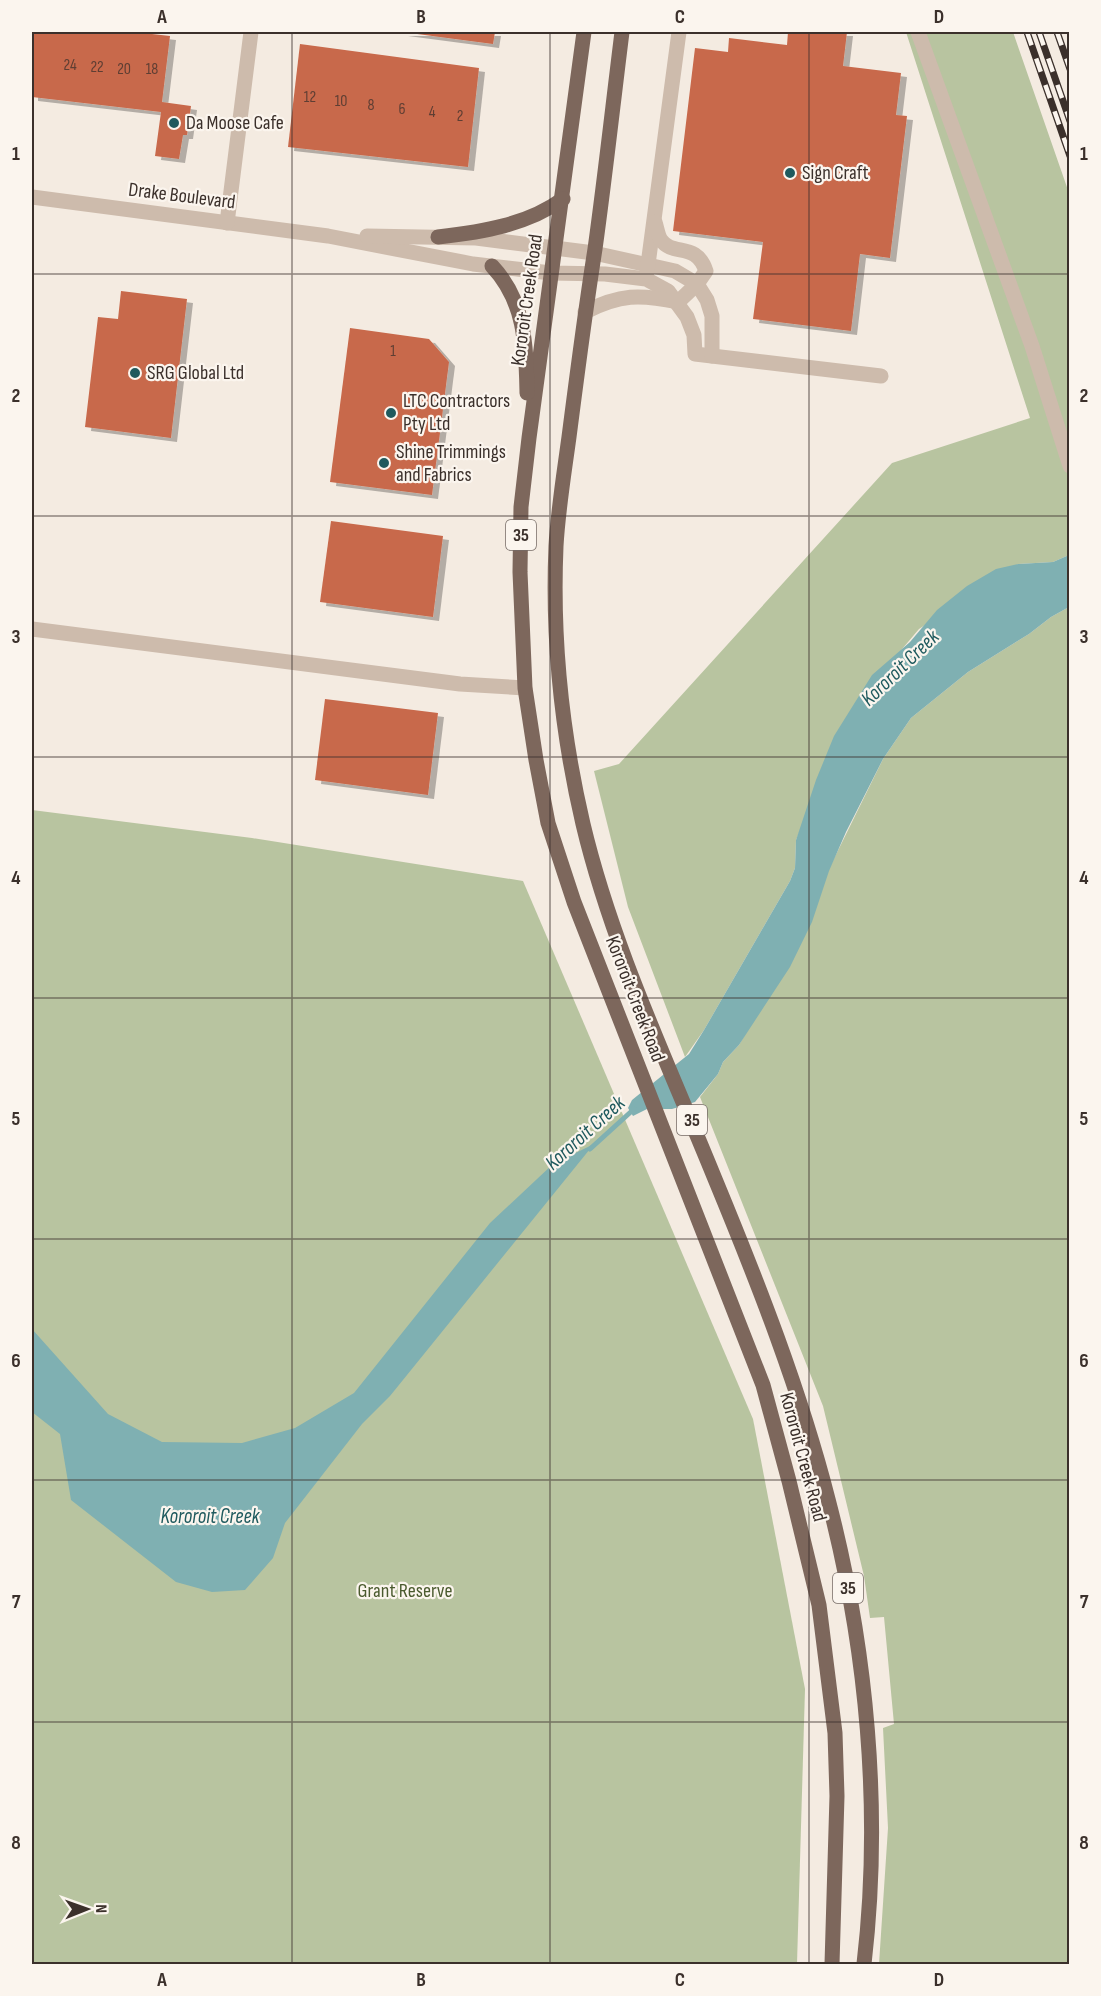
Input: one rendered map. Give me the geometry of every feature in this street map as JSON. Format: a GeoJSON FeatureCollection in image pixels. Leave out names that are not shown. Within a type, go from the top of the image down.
{"type":"FeatureCollection","features":[{"type":"Feature","properties":{"kind":"main road","name":"Kororoit Creek Road"},"geometry":{"type":"LineString","coordinates":[[584,32],[521,507],[521,635],[525,688],[548,823],[574,902],[763,1385],[819,1605],[835,1733],[837,1796],[832,1965]]}},
{"type":"Feature","properties":{"kind":"main road","name":"Kororoit Creek Road"},"geometry":{"type":"LineString","coordinates":[[622,32],[556,544],[557,657],[564,717],[583,823],[620,940],[735,1227],[813,1446],[829,1501],[854,1621],[867,1727],[870,1807],[864,1965]]}},
{"type":"Feature","properties":{"kind":"main road"},"geometry":{"type":"LineString","coordinates":[[438,237],[470,233],[530,218],[563,199]]}},
{"type":"Feature","properties":{"kind":"main road"},"geometry":{"type":"LineString","coordinates":[[492,266],[514,296],[523,330],[529,438]]}},
{"type":"Feature","properties":{"kind":"street"},"geometry":{"type":"LineString","coordinates":[[227,223],[251,32]]}},
{"type":"Feature","properties":{"kind":"street"},"geometry":{"type":"LineString","coordinates":[[577,32],[581,56]]}},
{"type":"Feature","properties":{"kind":"street"},"geometry":{"type":"LineString","coordinates":[[680,32],[646,279],[668,291],[678,302],[694,335],[695,354],[881,376]]}},
{"type":"Feature","properties":{"kind":"street"},"geometry":{"type":"LineString","coordinates":[[918,32],[1032,346],[1070,466]]}},
{"type":"Feature","properties":{"kind":"street","name":"Drake Boulevard"},"geometry":{"type":"LineString","coordinates":[[32,197],[328,236],[492,266],[551,273],[646,279]]}},
{"type":"Feature","properties":{"kind":"street"},"geometry":{"type":"LineString","coordinates":[[655,222],[661,240],[669,247],[693,252],[703,263],[706,271],[697,284],[678,302]]}},
{"type":"Feature","properties":{"kind":"street","name":"Drake Boulevard"},"geometry":{"type":"LineString","coordinates":[[328,236],[476,238],[594,253],[675,271],[697,284]]}},
{"type":"Feature","properties":{"kind":"street"},"geometry":{"type":"LineString","coordinates":[[697,284],[707,300],[712,316],[712,356]]}},
{"type":"Feature","properties":{"kind":"street"},"geometry":{"type":"LineString","coordinates":[[585,312],[609,300],[623,297],[649,296],[678,302]]}},
{"type":"Feature","properties":{"kind":"street"},"geometry":{"type":"LineString","coordinates":[[32,629],[460,684],[525,688]]}},
{"type":"Feature","properties":{"kind":"green space"},"geometry":{"type":"Polygon","coordinates":[[[906,32],[1013,32],[1069,193],[1069,555],[1053,562],[1018,564],[919,629],[897,655],[807,814],[796,840],[795,868],[790,881],[704,1030],[685,1057],[628,907],[594,771],[619,764],[892,463],[1030,418],[906,32]]]}},
{"type":"Feature","properties":{"kind":"green space"},"geometry":{"type":"Polygon","coordinates":[[[1069,607],[1069,1964],[879,1964],[888,1828],[883,1728],[894,1724],[884,1617],[870,1618],[864,1576],[823,1406],[700,1097],[718,1074],[723,1062],[739,1045],[761,1007],[883,759],[911,718],[968,672],[1069,607]]]}},
{"type":"Feature","properties":{"kind":"green space","name":"Grant Reserve"},"geometry":{"type":"Polygon","coordinates":[[[32,810],[252,838],[523,881],[753,1419],[805,1689],[797,1964],[32,1964],[32,810]]]}},
{"type":"Feature","properties":{"kind":"water","name":"Kororoit Creek"},"geometry":{"type":"Polygon","coordinates":[[[1069,555],[1069,607],[968,672],[911,718],[883,759],[846,832],[829,871],[812,922],[790,967],[739,1045],[723,1062],[718,1074],[695,1102],[672,1109],[647,1109],[633,1116],[628,1108],[632,1100],[689,1054],[790,881],[795,868],[796,840],[816,780],[834,736],[872,675],[910,642],[937,610],[967,586],[996,569],[1018,564],[1053,562],[1069,555]]]}},
{"type":"Feature","properties":{"kind":"water","name":"Kororoit Creek"},"geometry":{"type":"Polygon","coordinates":[[[594,1144],[390,1396],[362,1424],[285,1523],[273,1558],[245,1590],[212,1592],[176,1582],[71,1500],[60,1434],[32,1412],[32,1329],[108,1414],[162,1442],[242,1443],[295,1428],[354,1393],[490,1223],[553,1164],[594,1144]]]}},
{"type":"Feature","properties":{"kind":"building"},"geometry":{"type":"Polygon","coordinates":[[[32,32],[134,32],[170,36],[162,102],[191,106],[187,135],[183,135],[179,159],[155,156],[161,112],[32,97],[32,32]]]}},
{"type":"Feature","properties":{"kind":"building"},"geometry":{"type":"Polygon","coordinates":[[[402,32],[495,32],[493,44],[402,32]]]}},
{"type":"Feature","properties":{"kind":"building","name":"Sign Craft"},"geometry":{"type":"Polygon","coordinates":[[[788,32],[847,32],[843,66],[901,73],[896,115],[907,116],[890,258],[860,254],[851,331],[753,319],[763,242],[673,231],[695,48],[728,52],[729,38],[787,45],[788,32]]]}},
{"type":"Feature","properties":{"kind":"building"},"geometry":{"type":"Polygon","coordinates":[[[300,44],[479,68],[468,167],[288,147],[300,44]]]}},
{"type":"Feature","properties":{"kind":"building","name":"SRG Global Ltd"},"geometry":{"type":"Polygon","coordinates":[[[121,291],[187,299],[171,438],[85,427],[98,317],[118,319],[121,291]]]}},
{"type":"Feature","properties":{"kind":"building"},"geometry":{"type":"Polygon","coordinates":[[[350,328],[429,339],[449,362],[432,495],[330,482],[350,328]]]}},
{"type":"Feature","properties":{"kind":"building"},"geometry":{"type":"Polygon","coordinates":[[[331,521],[443,536],[433,617],[320,602],[331,521]]]}},
{"type":"Feature","properties":{"kind":"building"},"geometry":{"type":"Polygon","coordinates":[[[325,699],[438,713],[428,795],[315,780],[325,699]]]}},
{"type":"Feature","properties":{"kind":"waterway","name":"Kororoit Creek"},"geometry":{"type":"LineString","coordinates":[[590,1149],[634,1109]]}},
{"type":"Feature","properties":{"kind":"railway"},"geometry":{"type":"LineString","coordinates":[[1027,32],[1070,156]]}},
{"type":"Feature","properties":{"kind":"railway"},"geometry":{"type":"LineString","coordinates":[[1039,32],[1070,121]]}},
{"type":"Feature","properties":{"kind":"railway"},"geometry":{"type":"LineString","coordinates":[[1057,32],[1070,69]]}},
{"type":"Feature","properties":{"kind":"place","name":"Da Moose Cafe"},"geometry":{"type":"Point","coordinates":[174,123]}},
{"type":"Feature","properties":{"kind":"place","name":"Sign Craft"},"geometry":{"type":"Point","coordinates":[790,173]}},
{"type":"Feature","properties":{"kind":"place","name":"SRG Global Ltd"},"geometry":{"type":"Point","coordinates":[135,373]}},
{"type":"Feature","properties":{"kind":"place","name":"LTC Contractors Pty Ltd"},"geometry":{"type":"Point","coordinates":[391,413]}},
{"type":"Feature","properties":{"kind":"place","name":"Shine Trimmings and Fabrics"},"geometry":{"type":"Point","coordinates":[384,463]}}]}
